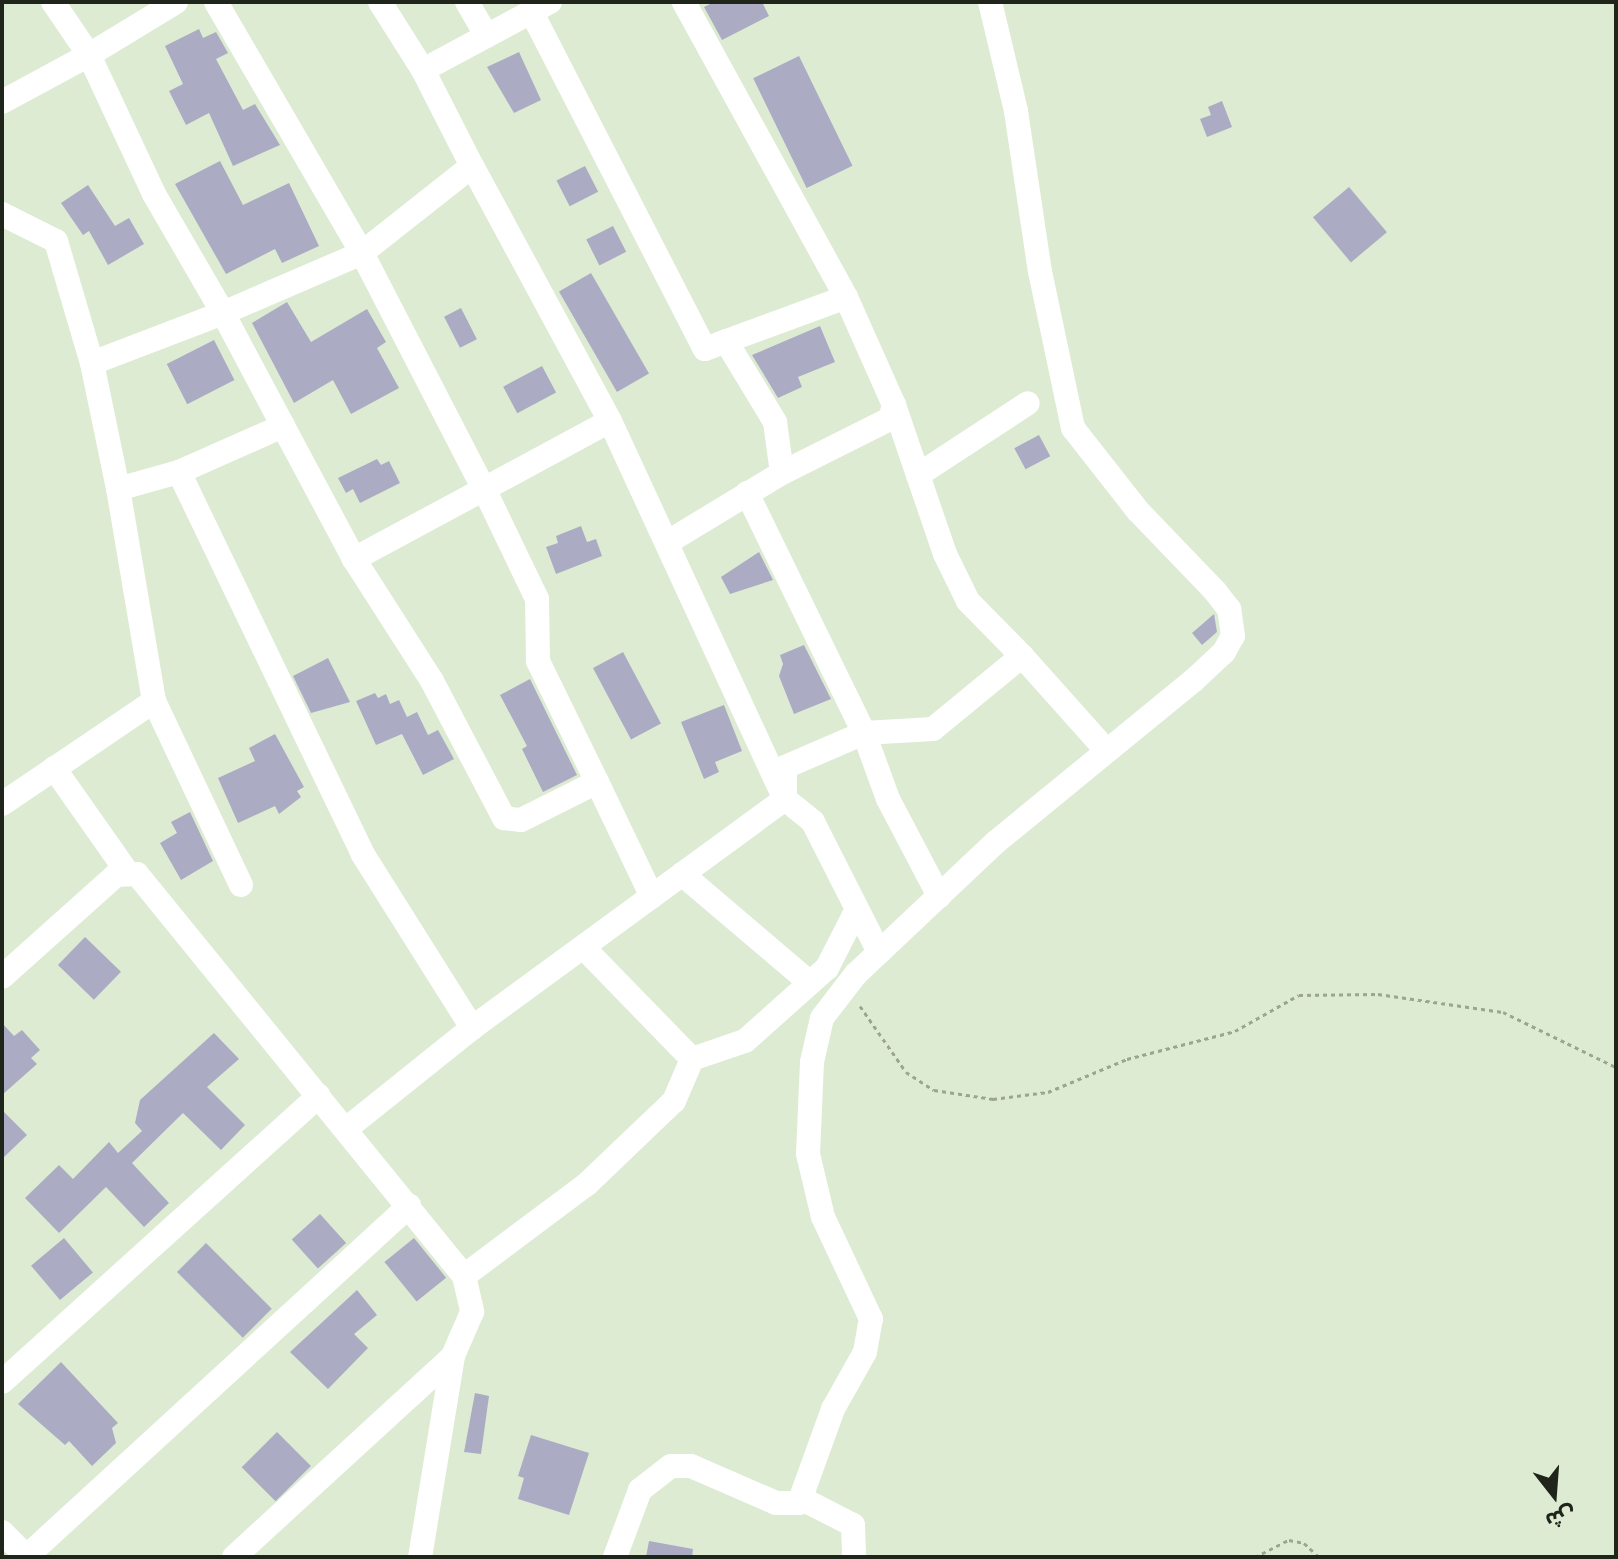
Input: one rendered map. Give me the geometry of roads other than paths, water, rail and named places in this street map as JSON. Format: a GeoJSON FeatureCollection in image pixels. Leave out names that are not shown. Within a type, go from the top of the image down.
{"type":"FeatureCollection","features":[{"type":"Feature","properties":{"kind":"street"},"geometry":{"type":"LineString","coordinates":[[53,2],[89,55],[154,194],[223,313],[354,559],[432,681],[504,818],[521,820],[597,782]]}},
{"type":"Feature","properties":{"kind":"street"},"geometry":{"type":"LineString","coordinates":[[2,102],[89,55],[176,2]]}},
{"type":"Feature","properties":{"kind":"street"},"geometry":{"type":"LineString","coordinates":[[216,2],[362,253],[484,489],[537,599],[538,661],[652,897]]}},
{"type":"Feature","properties":{"kind":"street"},"geometry":{"type":"LineString","coordinates":[[380,2],[423,70],[610,421],[785,799],[813,822],[879,952]]}},
{"type":"Feature","properties":{"kind":"street"},"geometry":{"type":"LineString","coordinates":[[467,2],[487,36]]}},
{"type":"Feature","properties":{"kind":"street"},"geometry":{"type":"LineString","coordinates":[[684,2],[846,297],[894,405],[968,601],[1106,750]]}},
{"type":"Feature","properties":{"kind":"street"},"geometry":{"type":"LineString","coordinates":[[802,1499],[833,1409],[870,1334],[867,1306],[823,1217],[808,1154],[815,1035],[856,974],[939,896],[1224,652],[1234,624],[1215,591],[1128,500],[1073,428],[1040,272],[1011,83],[990,2]]}},
{"type":"Feature","properties":{"kind":"street"},"geometry":{"type":"LineString","coordinates":[[423,70],[541,7],[705,349],[846,297]]}},
{"type":"Feature","properties":{"kind":"street"},"geometry":{"type":"LineString","coordinates":[[92,363],[223,313],[362,253],[472,166]]}},
{"type":"Feature","properties":{"kind":"street"},"geometry":{"type":"LineString","coordinates":[[2,214],[56,241],[92,363],[118,489],[154,701],[241,885]]}},
{"type":"Feature","properties":{"kind":"street"},"geometry":{"type":"LineString","coordinates":[[726,341],[775,422],[782,473]]}},
{"type":"Feature","properties":{"kind":"street"},"geometry":{"type":"LineString","coordinates":[[918,475],[1028,403]]}},
{"type":"Feature","properties":{"kind":"street"},"geometry":{"type":"LineString","coordinates":[[668,542],[782,473],[890,419],[894,405]]}},
{"type":"Feature","properties":{"kind":"street"},"geometry":{"type":"LineString","coordinates":[[354,559],[610,421]]}},
{"type":"Feature","properties":{"kind":"street"},"geometry":{"type":"LineString","coordinates":[[118,489],[179,472],[283,426]]}},
{"type":"Feature","properties":{"kind":"street"},"geometry":{"type":"LineString","coordinates":[[179,472],[362,853],[472,1028]]}},
{"type":"Feature","properties":{"kind":"street"},"geometry":{"type":"LineString","coordinates":[[747,493],[864,733],[888,799],[939,896]]}},
{"type":"Feature","properties":{"kind":"street"},"geometry":{"type":"LineString","coordinates":[[785,799],[785,767],[864,733],[933,729],[1022,656]]}},
{"type":"Feature","properties":{"kind":"street"},"geometry":{"type":"LineString","coordinates":[[2,804],[154,701]]}},
{"type":"Feature","properties":{"kind":"street"},"geometry":{"type":"LineString","coordinates":[[54,768],[127,872]]}},
{"type":"Feature","properties":{"kind":"street"},"geometry":{"type":"LineString","coordinates":[[346,1129],[472,1028],[785,799]]}},
{"type":"Feature","properties":{"kind":"street"},"geometry":{"type":"LineString","coordinates":[[3,975],[116,875],[127,872],[137,874],[464,1276],[472,1312],[453,1356],[420,1557]]}},
{"type":"Feature","properties":{"kind":"street"},"geometry":{"type":"LineString","coordinates":[[682,874],[810,983]]}},
{"type":"Feature","properties":{"kind":"street"},"geometry":{"type":"LineString","coordinates":[[464,1276],[587,1184],[674,1101],[692,1059],[745,1041],[827,968],[857,909]]}},
{"type":"Feature","properties":{"kind":"street"},"geometry":{"type":"LineString","coordinates":[[583,947],[692,1059]]}},
{"type":"Feature","properties":{"kind":"street"},"geometry":{"type":"LineString","coordinates":[[2,1382],[319,1096]]}},
{"type":"Feature","properties":{"kind":"street"},"geometry":{"type":"LineString","coordinates":[[2,1532],[14,1556],[409,1206]]}},
{"type":"Feature","properties":{"kind":"street"},"geometry":{"type":"LineString","coordinates":[[234,1557],[453,1356]]}},
{"type":"Feature","properties":{"kind":"street"},"geometry":{"type":"LineString","coordinates":[[615,1557],[640,1490],[658,1471],[671,1466],[691,1466],[776,1503],[802,1499],[853,1525],[854,1557]]}}]}
